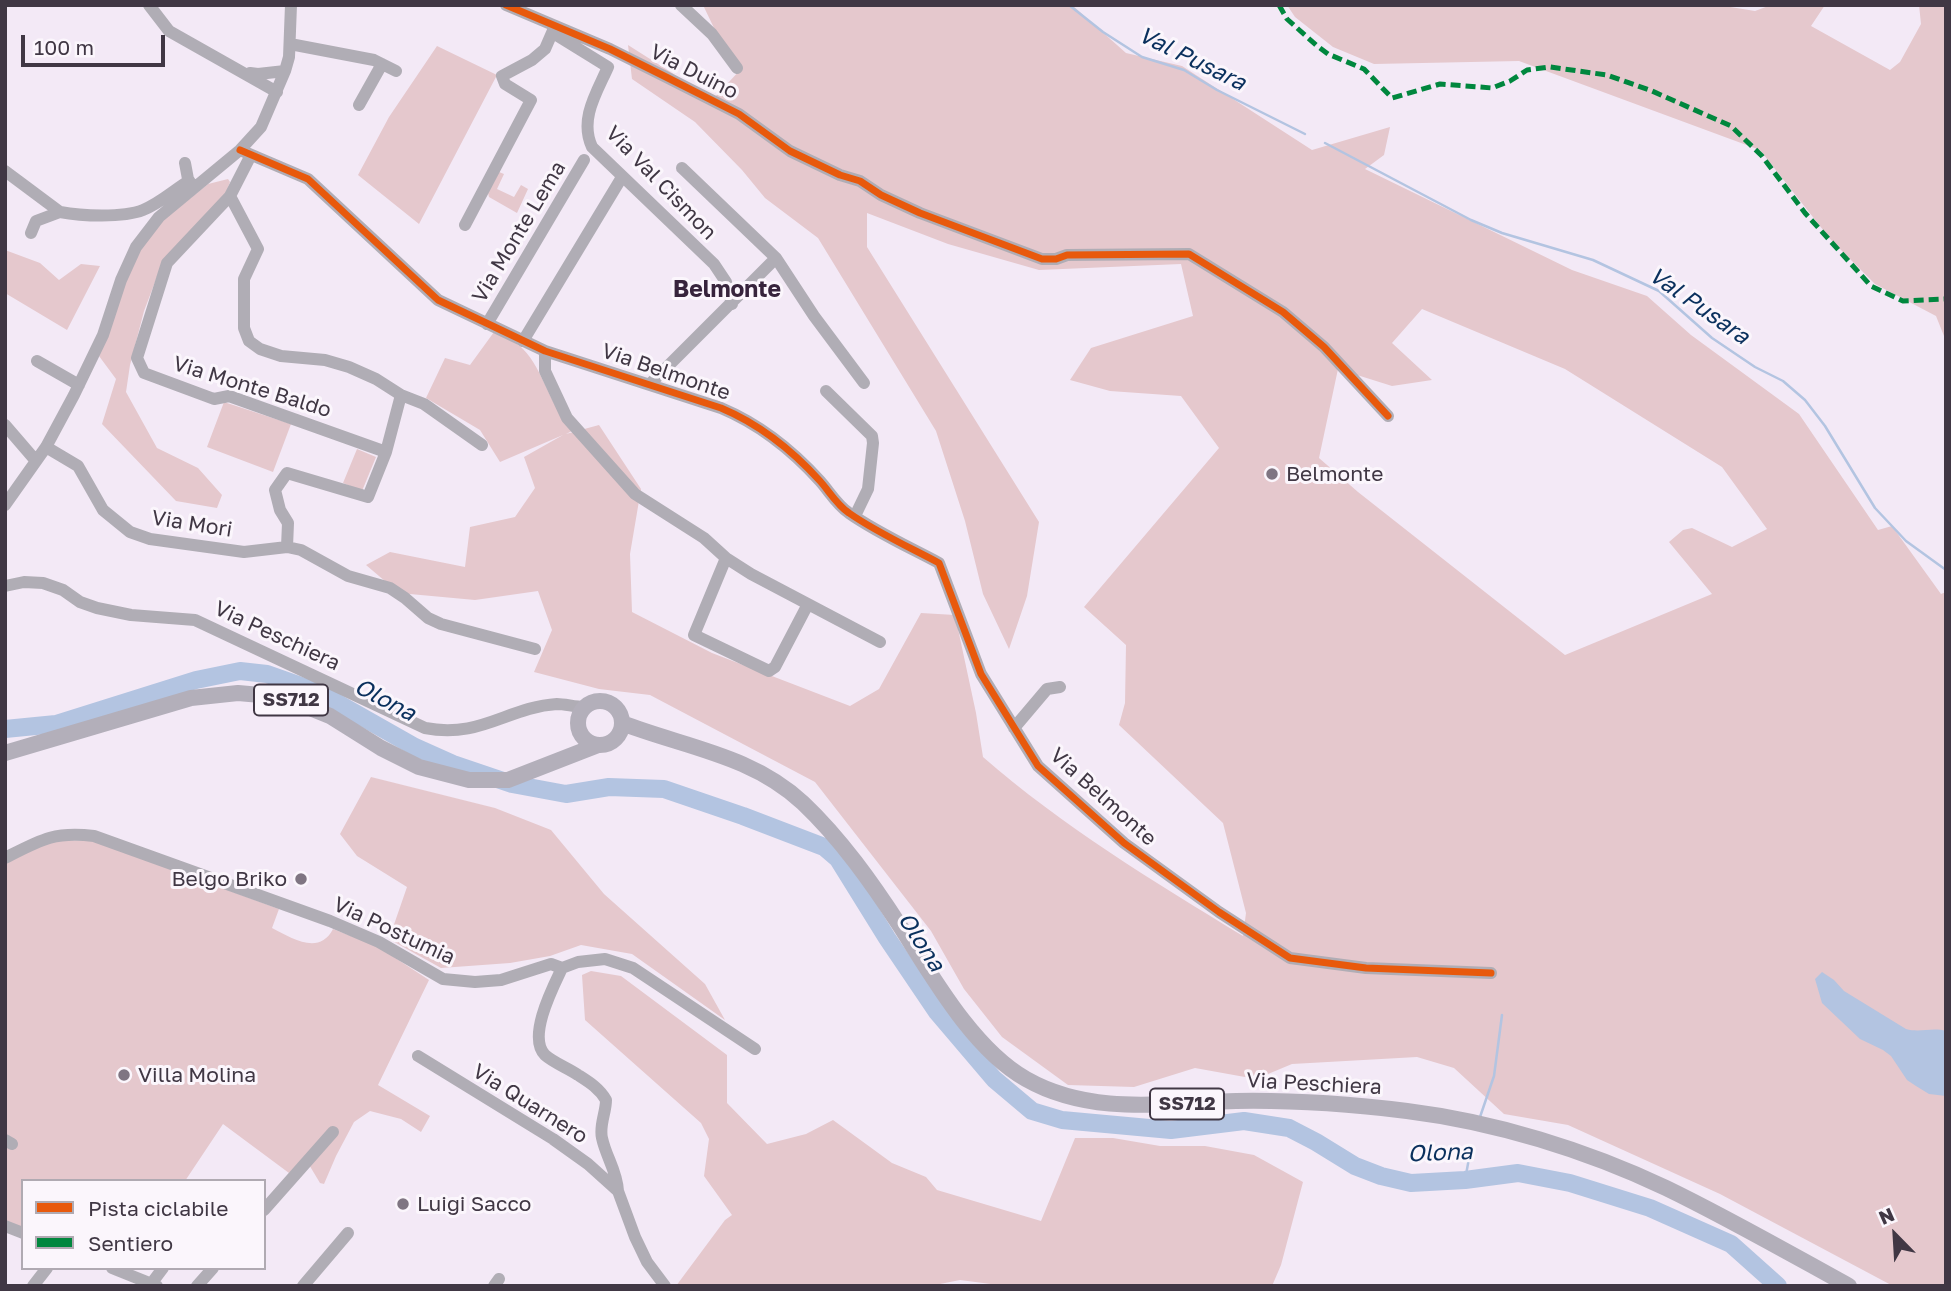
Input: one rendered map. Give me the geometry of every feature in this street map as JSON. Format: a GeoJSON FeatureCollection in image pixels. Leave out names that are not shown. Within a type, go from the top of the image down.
{"type":"FeatureCollection","features":[{"type":"Feature","properties":{"kind":"main road","name":"SS712"},"geometry":{"type":"LineString","coordinates":[[5,753],[191,698],[238,693],[283,697],[330,716],[381,748],[419,767],[469,780],[508,780],[563,760]]}},
{"type":"Feature","properties":{"kind":"main road","name":"Via Peschiera"},"geometry":{"type":"LineString","coordinates":[[563,760],[605,744],[619,730],[618,710],[608,702],[595,701],[577,715]]}},
{"type":"Feature","properties":{"kind":"main road"},"geometry":{"type":"LineString","coordinates":[[577,715],[586,740],[598,745]]}},
{"type":"Feature","properties":{"kind":"main road"},"geometry":{"type":"LineString","coordinates":[[563,760],[577,715]]}},
{"type":"Feature","properties":{"kind":"main road","name":"Via Peschiera"},"geometry":{"type":"LineString","coordinates":[[619,730],[644,732],[684,741],[737,760],[801,801],[859,866],[958,1015],[1000,1060],[1026,1079],[1065,1096],[1097,1103],[1133,1106],[1236,1101],[1332,1104],[1466,1121],[1522,1135],[1591,1157],[1665,1187],[1849,1286]]}},
{"type":"Feature","properties":{"kind":"street"},"geometry":{"type":"LineString","coordinates":[[149,5],[169,31],[246,72],[277,92]]}},
{"type":"Feature","properties":{"kind":"street"},"geometry":{"type":"LineString","coordinates":[[5,171],[61,212],[134,213],[245,153],[261,127],[285,71],[290,44],[291,5]]}},
{"type":"Feature","properties":{"kind":"street","name":"Via Duino"},"geometry":{"type":"LineString","coordinates":[[506,5],[554,29],[610,49],[739,114],[790,151],[840,175],[860,181],[881,195],[920,213],[1042,259],[1056,259],[1067,255],[1189,254],[1283,312],[1324,346],[1388,416]]}},
{"type":"Feature","properties":{"kind":"street"},"geometry":{"type":"LineString","coordinates":[[681,5],[712,34],[737,68]]}},
{"type":"Feature","properties":{"kind":"street"},"geometry":{"type":"LineString","coordinates":[[465,225],[531,100],[505,84],[502,76],[532,60],[545,49],[554,29]]}},
{"type":"Feature","properties":{"kind":"street","name":"Via Val Cismon"},"geometry":{"type":"LineString","coordinates":[[554,29],[608,67],[586,121],[592,147],[714,264],[726,282],[732,304]]}},
{"type":"Feature","properties":{"kind":"street"},"geometry":{"type":"LineString","coordinates":[[290,44],[374,60],[396,71]]}},
{"type":"Feature","properties":{"kind":"street"},"geometry":{"type":"LineString","coordinates":[[359,106],[382,64]]}},
{"type":"Feature","properties":{"kind":"street"},"geometry":{"type":"LineString","coordinates":[[246,72],[258,74],[285,71]]}},
{"type":"Feature","properties":{"kind":"street","name":"Via Monte Baldo"},"geometry":{"type":"LineString","coordinates":[[245,153],[230,195],[167,263],[137,358],[144,373],[214,399],[229,396],[386,452]]}},
{"type":"Feature","properties":{"kind":"street","name":"Via Belmonte"},"geometry":{"type":"LineString","coordinates":[[245,153],[308,178],[438,300],[545,351],[650,384],[744,418],[764,430],[819,479],[848,512],[939,563],[981,674],[1038,766],[1124,843],[1219,912],[1290,958],[1366,968],[1492,973]]}},
{"type":"Feature","properties":{"kind":"street","name":"Via Monte Lema"},"geometry":{"type":"LineString","coordinates":[[487,324],[584,160]]}},
{"type":"Feature","properties":{"kind":"street"},"geometry":{"type":"LineString","coordinates":[[185,163],[191,184]]}},
{"type":"Feature","properties":{"kind":"street"},"geometry":{"type":"LineString","coordinates":[[682,168],[776,258],[814,316],[864,383]]}},
{"type":"Feature","properties":{"kind":"street"},"geometry":{"type":"LineString","coordinates":[[523,341],[622,177]]}},
{"type":"Feature","properties":{"kind":"street"},"geometry":{"type":"LineString","coordinates":[[5,505],[46,447],[79,385],[103,335],[121,280],[136,247],[191,184]]}},
{"type":"Feature","properties":{"kind":"street"},"geometry":{"type":"LineString","coordinates":[[230,195],[258,249],[244,279],[244,327],[249,341],[260,349],[281,356],[325,360],[376,379],[401,395],[424,404],[482,445]]}},
{"type":"Feature","properties":{"kind":"street"},"geometry":{"type":"LineString","coordinates":[[31,233],[36,221],[61,212]]}},
{"type":"Feature","properties":{"kind":"street"},"geometry":{"type":"LineString","coordinates":[[650,384],[776,258]]}},
{"type":"Feature","properties":{"kind":"street"},"geometry":{"type":"LineString","coordinates":[[545,351],[545,371],[567,418],[635,494],[704,538],[726,558],[880,642]]}},
{"type":"Feature","properties":{"kind":"street"},"geometry":{"type":"LineString","coordinates":[[37,361],[79,385]]}},
{"type":"Feature","properties":{"kind":"street"},"geometry":{"type":"LineString","coordinates":[[826,391],[872,436],[868,489],[855,516]]}},
{"type":"Feature","properties":{"kind":"street"},"geometry":{"type":"LineString","coordinates":[[287,547],[288,523],[280,510],[275,490],[287,473],[368,497],[386,452],[401,395]]}},
{"type":"Feature","properties":{"kind":"street"},"geometry":{"type":"LineString","coordinates":[[5,425],[36,461]]}},
{"type":"Feature","properties":{"kind":"street","name":"Via Mori"},"geometry":{"type":"LineString","coordinates":[[46,447],[78,466],[103,510],[130,532],[150,539],[244,552],[287,547],[300,550],[348,576],[390,588],[428,618],[441,624],[535,649]]}},
{"type":"Feature","properties":{"kind":"street"},"geometry":{"type":"LineString","coordinates":[[726,558],[694,635],[769,671],[775,667],[808,604]]}},
{"type":"Feature","properties":{"kind":"street","name":"Via Peschiera"},"geometry":{"type":"LineString","coordinates":[[5,586],[24,582],[43,583],[97,608],[131,615],[195,620],[425,728],[454,732],[559,704],[577,715]]}},
{"type":"Feature","properties":{"kind":"street"},"geometry":{"type":"LineString","coordinates":[[1014,729],[1047,689],[1060,687]]}},
{"type":"Feature","properties":{"kind":"street","name":"Via Postumia"},"geometry":{"type":"LineString","coordinates":[[5,858],[47,837],[70,833],[94,836],[330,921],[379,942],[443,979],[475,982],[501,980],[551,964],[562,968],[578,962],[605,958],[633,968],[755,1049]]}},
{"type":"Feature","properties":{"kind":"street","name":"Via Quarnero"},"geometry":{"type":"LineString","coordinates":[[562,968],[541,1021],[537,1039],[539,1047],[546,1056],[600,1090],[606,1100],[601,1138],[641,1250],[664,1286]]}},
{"type":"Feature","properties":{"kind":"street","name":"Via Quarnero"},"geometry":{"type":"LineString","coordinates":[[418,1056],[553,1139],[588,1164],[618,1191]]}},
{"type":"Feature","properties":{"kind":"street"},"geometry":{"type":"LineString","coordinates":[[266,1208],[333,1132]]}},
{"type":"Feature","properties":{"kind":"street"},"geometry":{"type":"LineString","coordinates":[[303,1286],[348,1233]]}},
{"type":"Feature","properties":{"kind":"street"},"geometry":{"type":"LineString","coordinates":[[33,1286],[45,1270]]}},
{"type":"Feature","properties":{"kind":"street"},"geometry":{"type":"LineString","coordinates":[[116,1270],[154,1285]]}},
{"type":"Feature","properties":{"kind":"street"},"geometry":{"type":"LineString","coordinates":[[197,1286],[211,1270]]}},
{"type":"Feature","properties":{"kind":"shaded area"},"geometry":{"type":"Polygon","coordinates":[[[703,5],[1072,5],[1126,53],[1182,66],[1312,150],[1390,127],[1384,155],[1365,169],[1572,270],[1647,296],[1691,335],[1799,414],[1878,530],[1892,526],[1941,594],[1946,592],[1946,1286],[1893,1286],[1720,1194],[1568,1125],[1504,1114],[1454,1068],[1417,1057],[1292,1064],[1256,1079],[1195,1068],[1134,1087],[1068,1085],[1002,1037],[964,989],[931,931],[815,782],[650,695],[599,689],[534,672],[552,630],[538,591],[475,600],[399,593],[366,565],[390,552],[465,567],[470,527],[515,517],[535,488],[524,457],[563,435],[500,462],[480,430],[426,398],[445,358],[470,365],[494,332],[517,344],[530,357],[558,411],[572,431],[566,434],[599,425],[641,489],[630,554],[632,612],[712,653],[850,706],[879,689],[921,613],[955,615],[983,757],[1076,829],[1243,936],[1246,913],[1223,823],[1119,725],[1125,703],[1126,645],[1084,607],[1219,448],[1181,396],[1110,391],[1070,380],[1091,348],[1193,316],[1181,264],[1039,270],[948,244],[867,213],[867,247],[1039,522],[1027,596],[1009,649],[983,594],[965,521],[936,431],[818,238],[765,198],[695,122],[632,79],[628,45],[713,99],[742,68],[714,28],[703,5]],[[1422,309],[1392,343],[1432,380],[1392,386],[1338,369],[1319,458],[1358,492],[1565,655],[1712,594],[1669,542],[1683,530],[1692,528],[1732,547],[1767,529],[1722,467],[1565,369],[1422,309]]]}},
{"type":"Feature","properties":{"kind":"shaded area"},"geometry":{"type":"Polygon","coordinates":[[[1287,5],[1718,5],[1755,11],[1771,5],[1825,5],[1811,26],[1890,70],[1900,62],[1921,24],[1919,5],[1946,5],[1946,341],[1936,316],[1875,284],[1831,240],[1760,150],[1519,61],[1374,64],[1333,47],[1295,17],[1287,5]]]}},
{"type":"Feature","properties":{"kind":"shaded area"},"geometry":{"type":"Polygon","coordinates":[[[437,46],[497,75],[419,224],[358,175],[389,117],[437,46]]]}},
{"type":"Feature","properties":{"kind":"shaded area"},"geometry":{"type":"Polygon","coordinates":[[[499,172],[504,174],[497,189],[514,197],[521,185],[528,189],[517,213],[489,197],[488,193],[499,172]]]}},
{"type":"Feature","properties":{"kind":"shaded area"},"geometry":{"type":"Polygon","coordinates":[[[228,179],[230,182],[225,195],[163,261],[144,311],[126,392],[157,448],[198,468],[222,495],[217,508],[176,501],[102,424],[116,379],[99,356],[124,283],[140,250],[163,220],[208,184],[228,179]]]}},
{"type":"Feature","properties":{"kind":"shaded area"},"geometry":{"type":"Polygon","coordinates":[[[5,250],[40,263],[59,280],[81,264],[100,266],[67,330],[5,293],[5,250]]]}},
{"type":"Feature","properties":{"kind":"shaded area"},"geometry":{"type":"Polygon","coordinates":[[[224,402],[291,424],[273,472],[207,447],[224,402]]]}},
{"type":"Feature","properties":{"kind":"shaded area"},"geometry":{"type":"Polygon","coordinates":[[[357,449],[376,457],[362,491],[343,483],[357,449]]]}},
{"type":"Feature","properties":{"kind":"shaded area"},"geometry":{"type":"Polygon","coordinates":[[[371,777],[495,808],[551,830],[604,894],[705,984],[725,1020],[632,954],[581,945],[550,956],[510,963],[441,968],[389,939],[407,887],[357,856],[340,834],[371,777]]]}},
{"type":"Feature","properties":{"kind":"shaded area"},"geometry":{"type":"Polygon","coordinates":[[[49,840],[95,841],[279,909],[272,928],[296,940],[320,942],[333,929],[377,946],[429,980],[378,1085],[430,1116],[421,1132],[401,1119],[370,1111],[354,1122],[324,1184],[320,1183],[305,1158],[289,1173],[223,1124],[186,1179],[21,1179],[21,1230],[5,1224],[5,862],[49,840]]]}},
{"type":"Feature","properties":{"kind":"shaded area"},"geometry":{"type":"Polygon","coordinates":[[[591,971],[621,976],[727,1055],[727,1103],[767,1144],[806,1134],[833,1120],[892,1163],[926,1177],[937,1190],[1041,1221],[1075,1138],[1113,1138],[1160,1146],[1205,1146],[1254,1155],[1303,1182],[1281,1265],[1272,1286],[1006,1286],[960,1280],[930,1286],[676,1286],[725,1220],[732,1215],[704,1176],[709,1139],[701,1123],[585,1020],[582,975],[591,971]]]}},
{"type":"Feature","properties":{"kind":"water"},"geometry":{"type":"Polygon","coordinates":[[[1822,972],[1844,991],[1906,1029],[1946,1031],[1946,1096],[1929,1094],[1907,1080],[1891,1056],[1860,1039],[1822,1003],[1815,979],[1822,972]]]}},
{"type":"Feature","properties":{"kind":"waterway","name":"Val Pusara"},"geometry":{"type":"LineString","coordinates":[[1069,5],[1103,32],[1142,57],[1184,70],[1217,90],[1305,134]]}},
{"type":"Feature","properties":{"kind":"waterway","name":"Val Pusara"},"geometry":{"type":"LineString","coordinates":[[1325,143],[1471,220],[1502,233],[1593,260],[1659,291],[1712,338],[1755,367],[1783,381],[1805,400],[1825,426],[1875,508],[1906,541],[1946,570]]}},
{"type":"Feature","properties":{"kind":"waterway","name":"Olona"},"geometry":{"type":"LineString","coordinates":[[5,729],[56,724],[196,680],[240,671],[267,674],[318,692],[415,747],[453,764],[512,784],[566,794],[609,787],[664,789],[824,847],[838,859],[937,1012],[994,1079],[1032,1111],[1062,1120],[1171,1130],[1244,1121],[1289,1128],[1355,1166],[1411,1183],[1518,1173],[1570,1183],[1650,1208],[1731,1244],[1778,1286]]}},
{"type":"Feature","properties":{"kind":"waterway"},"geometry":{"type":"LineString","coordinates":[[1480,1117],[1494,1076],[1502,1015]]}},
{"type":"Feature","properties":{"kind":"waterway"},"geometry":{"type":"LineString","coordinates":[[1465,1180],[1470,1153]]}},
{"type":"Feature","properties":{"kind":"marked path"},"geometry":{"type":"LineString","coordinates":[[1279,5],[1287,19],[1316,45],[1328,54],[1364,69],[1392,98],[1440,84],[1492,88],[1527,70],[1550,67],[1607,75],[1652,91],[1731,126],[1762,156],[1805,213],[1871,286],[1903,301],[1946,299]]}},
{"type":"Feature","properties":{"kind":"cycle path"},"geometry":{"type":"LineString","coordinates":[[506,5],[610,49],[668,78],[739,114],[790,151],[840,175],[860,181],[881,195],[920,213],[1042,259],[1056,259],[1067,255],[1189,254],[1283,312],[1324,347],[1388,416]]}},
{"type":"Feature","properties":{"kind":"cycle path"},"geometry":{"type":"LineString","coordinates":[[240,150],[308,179],[438,300],[545,351],[735,414],[786,448],[849,513],[939,563],[981,674],[1038,766],[1124,843],[1219,912],[1290,958],[1366,968],[1491,973]]}},
{"type":"Feature","properties":{"kind":"place","name":"Belmonte"},"geometry":{"type":"Point","coordinates":[1272,474]}},
{"type":"Feature","properties":{"kind":"place","name":"Belgo Briko"},"geometry":{"type":"Point","coordinates":[301,879]}},
{"type":"Feature","properties":{"kind":"place","name":"Villa Molina"},"geometry":{"type":"Point","coordinates":[124,1075]}},
{"type":"Feature","properties":{"kind":"place","name":"Luigi Sacco"},"geometry":{"type":"Point","coordinates":[403,1204]}},
{"type":"Feature","properties":{"kind":"district","name":"Belmonte"},"geometry":{"type":"Point","coordinates":[727,290]}}]}
